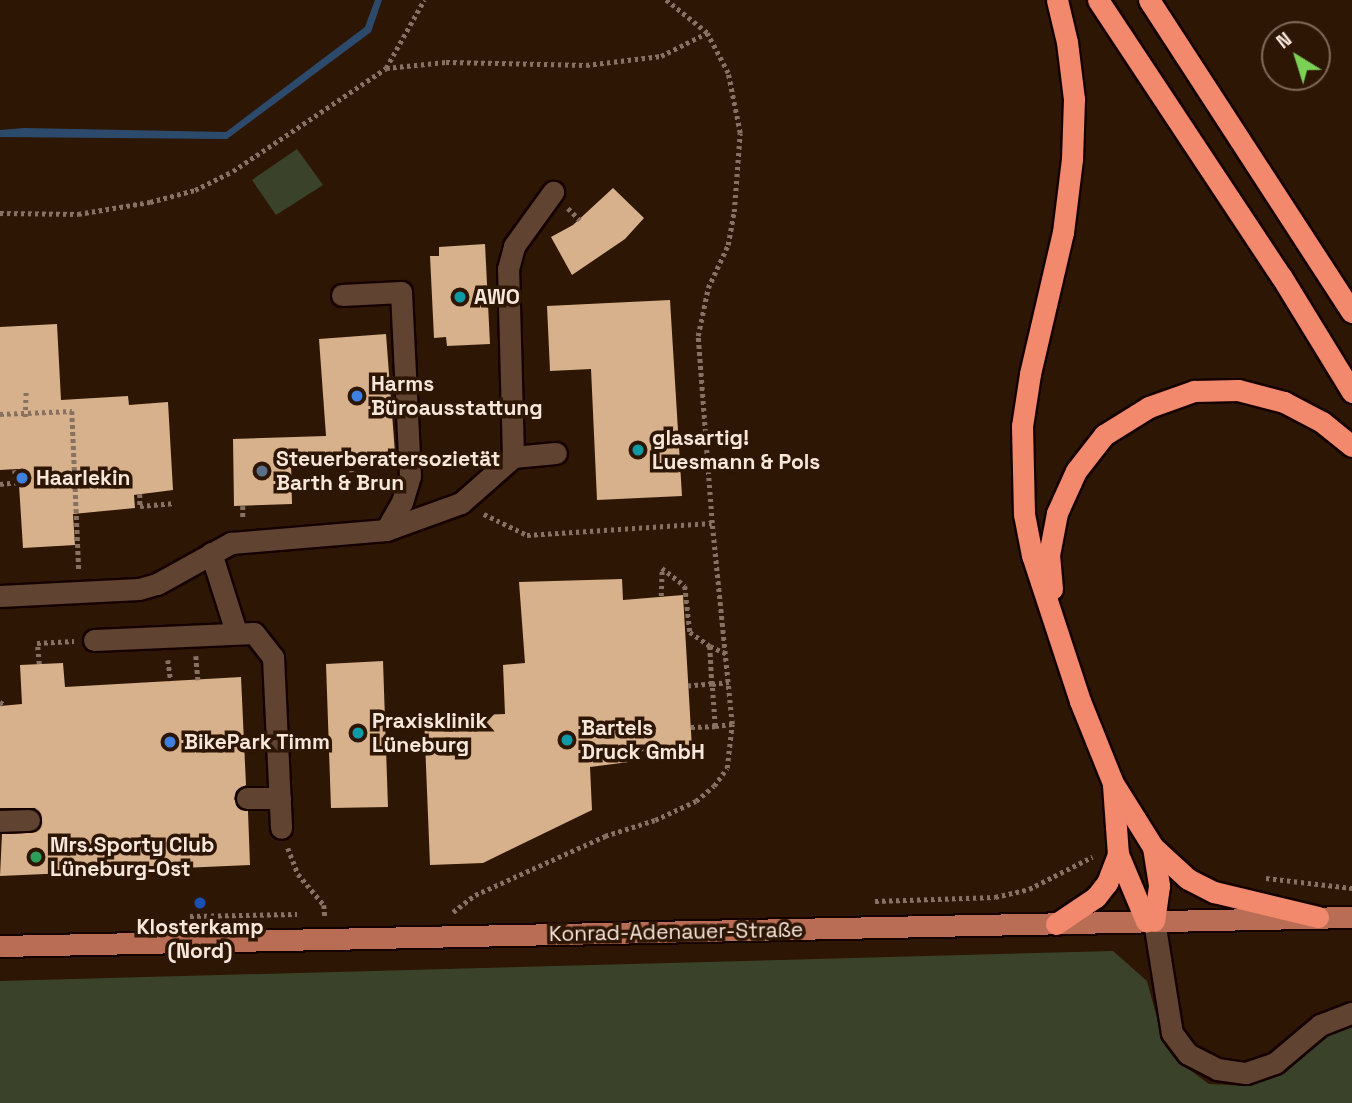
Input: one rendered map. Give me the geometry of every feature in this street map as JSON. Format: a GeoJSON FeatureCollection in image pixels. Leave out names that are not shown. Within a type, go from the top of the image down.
{"type":"FeatureCollection","features":[{"type":"Feature","properties":{"kind":"highway"},"geometry":{"type":"LineString","coordinates":[[1057,0],[1067,42],[1073,99],[1072,159],[1063,232],[1030,374],[1022,426],[1024,514],[1032,555],[1080,701],[1113,783],[1153,847],[1188,879],[1214,892],[1318,917]]}},
{"type":"Feature","properties":{"kind":"highway"},"geometry":{"type":"LineString","coordinates":[[1098,0],[1281,276],[1352,393]]}},
{"type":"Feature","properties":{"kind":"highway"},"geometry":{"type":"LineString","coordinates":[[1149,0],[1352,312]]}},
{"type":"Feature","properties":{"kind":"highway"},"geometry":{"type":"LineString","coordinates":[[1054,620],[1049,555],[1057,513],[1076,471],[1104,435],[1149,407],[1194,391],[1238,390],[1284,402],[1322,422],[1352,446]]}},
{"type":"Feature","properties":{"kind":"highway"},"geometry":{"type":"LineString","coordinates":[[1113,783],[1118,854],[1150,921]]}},
{"type":"Feature","properties":{"kind":"highway"},"geometry":{"type":"LineString","coordinates":[[1150,921],[1159,886],[1153,847]]}},
{"type":"Feature","properties":{"kind":"highway"},"geometry":{"type":"LineString","coordinates":[[1056,924],[1096,897],[1107,883],[1118,854]]}},
{"type":"Feature","properties":{"kind":"main road","name":"Konrad-Adenauer-Straße"},"geometry":{"type":"LineString","coordinates":[[0,946],[1352,916]]}},
{"type":"Feature","properties":{"kind":"street"},"geometry":{"type":"LineString","coordinates":[[513,457],[508,270],[514,246],[553,192]]}},
{"type":"Feature","properties":{"kind":"street"},"geometry":{"type":"LineString","coordinates":[[342,295],[401,292],[410,476],[402,502],[386,530]]}},
{"type":"Feature","properties":{"kind":"street"},"geometry":{"type":"LineString","coordinates":[[0,596],[139,589],[157,584],[211,553],[243,541],[386,530],[461,503],[513,457],[556,453]]}},
{"type":"Feature","properties":{"kind":"street"},"geometry":{"type":"LineString","coordinates":[[211,553],[236,632]]}},
{"type":"Feature","properties":{"kind":"street"},"geometry":{"type":"LineString","coordinates":[[94,640],[254,633],[273,657],[281,828]]}},
{"type":"Feature","properties":{"kind":"street"},"geometry":{"type":"LineString","coordinates":[[247,798],[279,798]]}},
{"type":"Feature","properties":{"kind":"street"},"geometry":{"type":"LineString","coordinates":[[0,821],[29,820]]}},
{"type":"Feature","properties":{"kind":"street"},"geometry":{"type":"LineString","coordinates":[[1150,921],[1172,1033],[1188,1054],[1217,1069],[1246,1073],[1275,1063],[1321,1026],[1352,1013]]}},
{"type":"Feature","properties":{"kind":"path"},"geometry":{"type":"LineString","coordinates":[[0,214],[78,214],[150,202],[195,190],[233,171],[386,68],[424,0]]}},
{"type":"Feature","properties":{"kind":"path"},"geometry":{"type":"LineString","coordinates":[[443,919],[475,895],[605,836],[655,820],[696,801],[714,786],[727,768],[732,746],[732,724],[712,523],[698,337],[709,288],[728,245],[734,212],[740,133],[728,73],[707,33],[666,0]]}},
{"type":"Feature","properties":{"kind":"path"},"geometry":{"type":"LineString","coordinates":[[386,68],[446,62],[586,65],[661,57],[707,33]]}},
{"type":"Feature","properties":{"kind":"path"},"geometry":{"type":"LineString","coordinates":[[25,415],[26,389]]}},
{"type":"Feature","properties":{"kind":"path"},"geometry":{"type":"LineString","coordinates":[[0,414],[72,411],[80,592]]}},
{"type":"Feature","properties":{"kind":"path"},"geometry":{"type":"LineString","coordinates":[[351,457],[352,472]]}},
{"type":"Feature","properties":{"kind":"path"},"geometry":{"type":"LineString","coordinates":[[0,484],[17,483],[15,470]]}},
{"type":"Feature","properties":{"kind":"path"},"geometry":{"type":"LineString","coordinates":[[139,494],[140,506],[172,503]]}},
{"type":"Feature","properties":{"kind":"path"},"geometry":{"type":"LineString","coordinates":[[461,503],[527,535],[712,523]]}},
{"type":"Feature","properties":{"kind":"path"},"geometry":{"type":"LineString","coordinates":[[661,596],[662,568],[685,586],[690,632],[727,654]]}},
{"type":"Feature","properties":{"kind":"path"},"geometry":{"type":"LineString","coordinates":[[39,664],[37,643],[94,640]]}},
{"type":"Feature","properties":{"kind":"path"},"geometry":{"type":"LineString","coordinates":[[710,646],[715,726]]}},
{"type":"Feature","properties":{"kind":"path"},"geometry":{"type":"LineString","coordinates":[[688,685],[729,682]]}},
{"type":"Feature","properties":{"kind":"path"},"geometry":{"type":"LineString","coordinates":[[691,727],[732,724]]}},
{"type":"Feature","properties":{"kind":"path"},"geometry":{"type":"LineString","coordinates":[[281,828],[298,874],[324,905],[325,916]]}},
{"type":"Feature","properties":{"kind":"path"},"geometry":{"type":"LineString","coordinates":[[1255,876],[1352,888]]}},
{"type":"Feature","properties":{"kind":"green space"},"geometry":{"type":"Polygon","coordinates":[[[297,149],[323,185],[276,215],[252,180],[297,149]]]}},
{"type":"Feature","properties":{"kind":"green space"},"geometry":{"type":"Polygon","coordinates":[[[1113,951],[1147,981],[1157,1018],[1179,1062],[1209,1084],[1246,1086],[1279,1074],[1324,1035],[1352,1025],[1352,1103],[0,1103],[0,981],[1113,951]]]}},
{"type":"Feature","properties":{"kind":"water"},"geometry":{"type":"Polygon","coordinates":[[[375,0],[382,0],[371,32],[227,139],[0,137],[0,130],[24,128],[226,132],[365,27],[375,0]]]}},
{"type":"Feature","properties":{"kind":"building"},"geometry":{"type":"Polygon","coordinates":[[[613,188],[644,218],[625,239],[572,275],[551,237],[573,225],[613,188]]]}},
{"type":"Feature","properties":{"kind":"building","name":"AWO"},"geometry":{"type":"Polygon","coordinates":[[[485,244],[490,344],[447,346],[446,337],[434,338],[430,256],[439,256],[439,247],[485,244]]]}},
{"type":"Feature","properties":{"kind":"building"},"geometry":{"type":"Polygon","coordinates":[[[670,300],[682,496],[597,500],[591,369],[550,371],[547,306],[670,300]]]}},
{"type":"Feature","properties":{"kind":"building"},"geometry":{"type":"Polygon","coordinates":[[[57,324],[61,400],[128,396],[129,405],[168,402],[173,490],[134,495],[135,508],[73,514],[75,545],[23,548],[18,469],[0,470],[0,327],[57,324]]]}},
{"type":"Feature","properties":{"kind":"building","name":"Harms Büroausstattung"},"geometry":{"type":"Polygon","coordinates":[[[386,334],[395,453],[291,461],[292,504],[234,506],[233,439],[326,436],[319,339],[386,334]]]}},
{"type":"Feature","properties":{"kind":"building","name":"Bartels Druck GmbH"},"geometry":{"type":"Polygon","coordinates":[[[622,579],[623,600],[683,595],[692,748],[629,752],[629,762],[590,767],[592,810],[483,863],[430,865],[424,717],[505,714],[503,665],[525,663],[519,582],[622,579]]]}},
{"type":"Feature","properties":{"kind":"building","name":"Praxisklinik Lüneburg"},"geometry":{"type":"Polygon","coordinates":[[[383,661],[388,807],[331,808],[326,664],[383,661]]]}},
{"type":"Feature","properties":{"kind":"building","name":"BikePark Timm"},"geometry":{"type":"Polygon","coordinates":[[[63,663],[65,687],[241,677],[246,785],[236,791],[234,799],[240,809],[248,811],[250,865],[0,876],[2,834],[35,831],[42,820],[35,808],[0,808],[0,706],[22,704],[20,665],[63,663]]]}},
{"type":"Feature","properties":{"kind":"place","name":"AWO"},"geometry":{"type":"Point","coordinates":[460,297]}},
{"type":"Feature","properties":{"kind":"place","name":"Harms Büroausstattung"},"geometry":{"type":"Point","coordinates":[357,396]}},
{"type":"Feature","properties":{"kind":"place","name":"glasartig! Luesmann & Pols"},"geometry":{"type":"Point","coordinates":[638,450]}},
{"type":"Feature","properties":{"kind":"place","name":"Steuerberatersozietät Barth & Brun"},"geometry":{"type":"Point","coordinates":[262,471]}},
{"type":"Feature","properties":{"kind":"place","name":"Haarlekin"},"geometry":{"type":"Point","coordinates":[22,478]}},
{"type":"Feature","properties":{"kind":"place","name":"Praxisklinik Lüneburg"},"geometry":{"type":"Point","coordinates":[358,733]}},
{"type":"Feature","properties":{"kind":"place","name":"Bartels Druck GmbH"},"geometry":{"type":"Point","coordinates":[567,740]}},
{"type":"Feature","properties":{"kind":"place","name":"BikePark Timm"},"geometry":{"type":"Point","coordinates":[170,742]}},
{"type":"Feature","properties":{"kind":"place","name":"Mrs.Sporty Club Lüneburg-Ost"},"geometry":{"type":"Point","coordinates":[36,857]}},
{"type":"Feature","properties":{"kind":"place","name":"Klosterkamp (Nord)"},"geometry":{"type":"Point","coordinates":[200,903]}}]}
